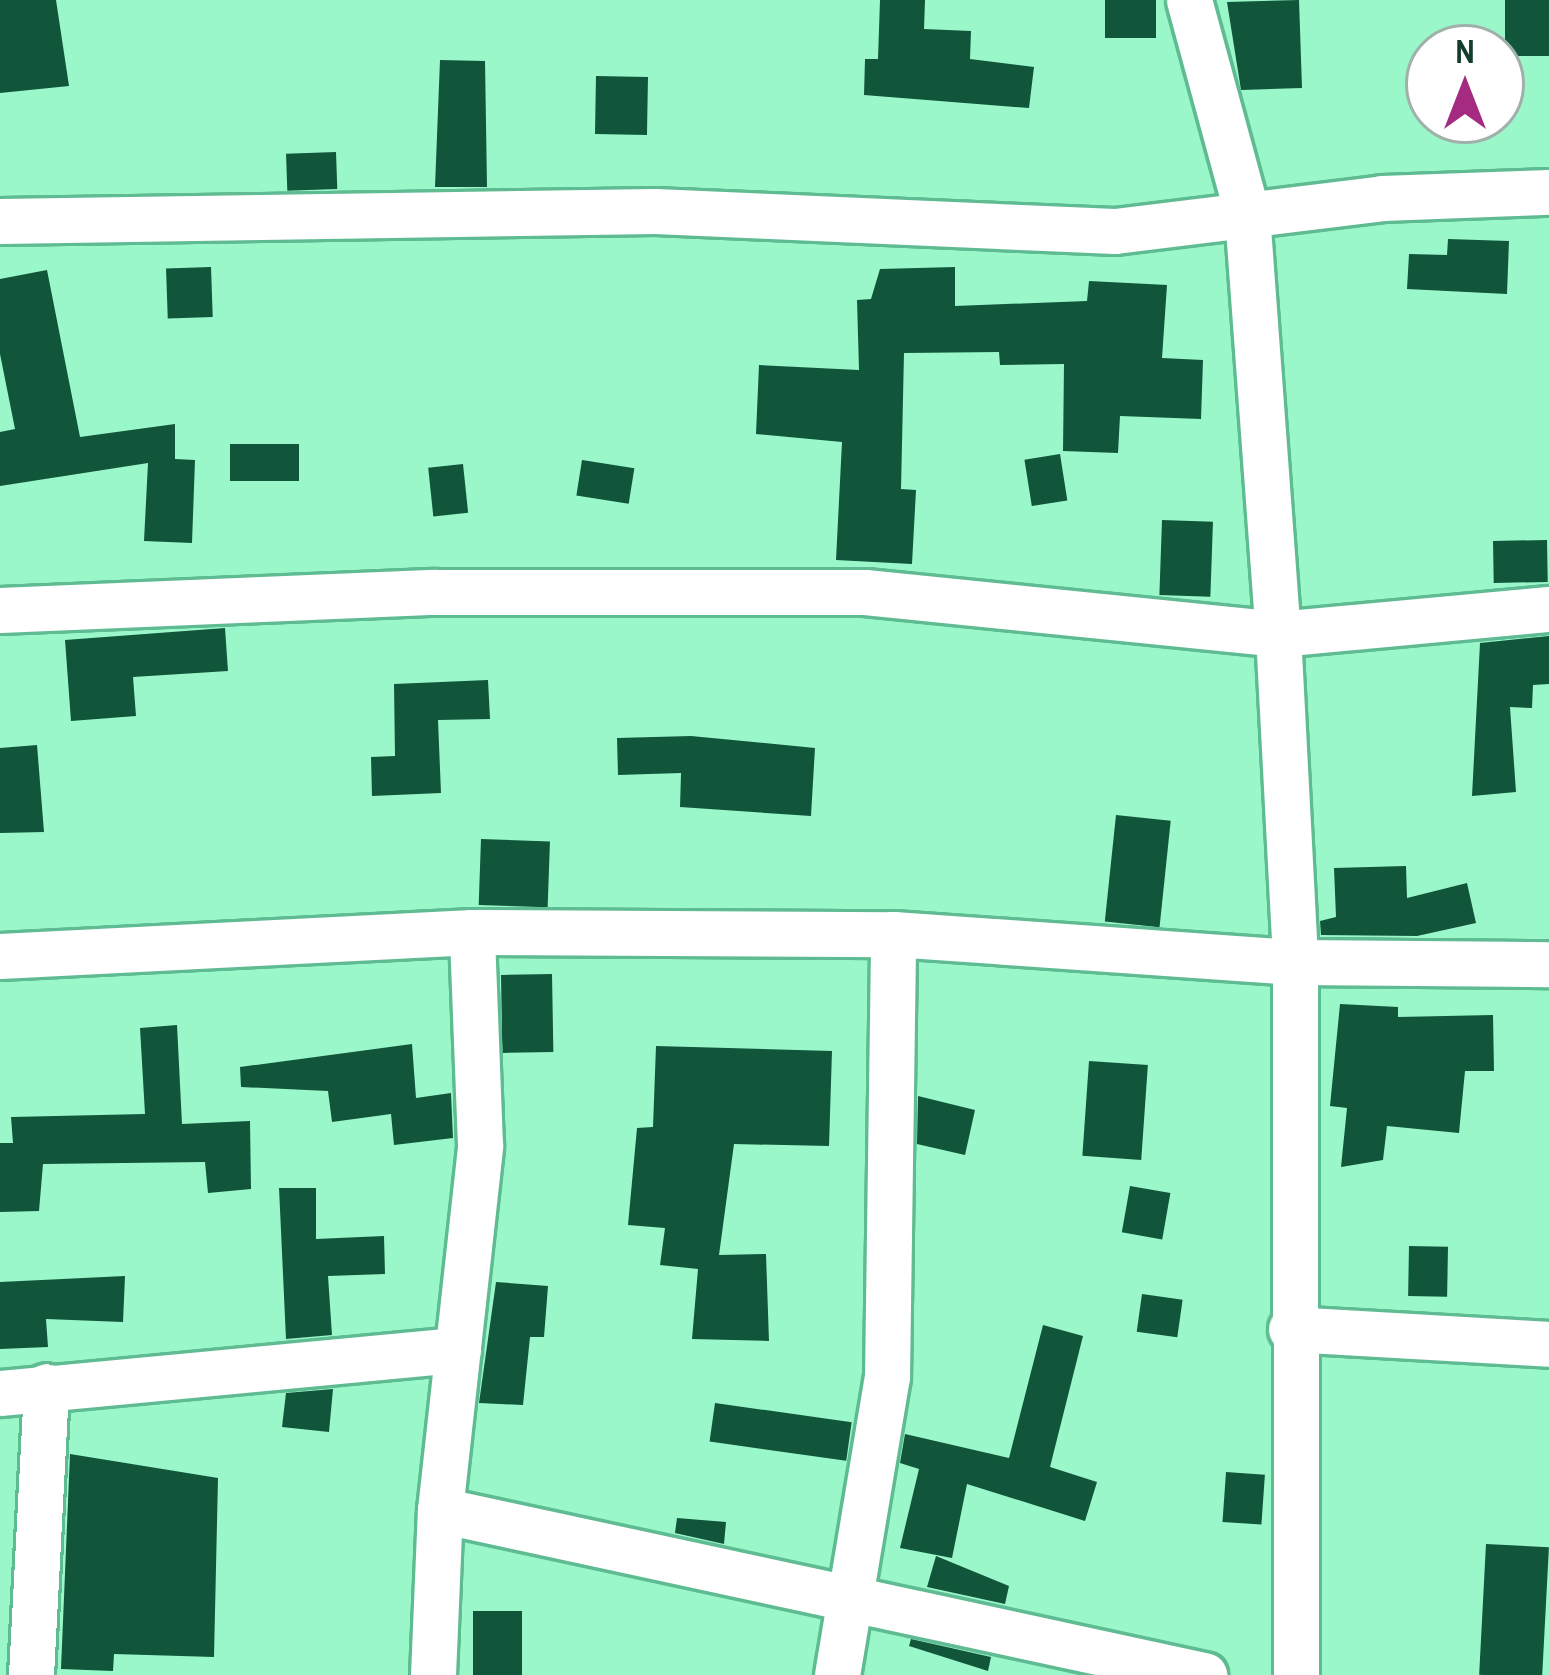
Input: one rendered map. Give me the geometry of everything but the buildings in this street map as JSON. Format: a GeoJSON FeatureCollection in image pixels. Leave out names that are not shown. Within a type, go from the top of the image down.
{"type":"FeatureCollection","features":[{"type":"Feature","properties":{"kind":"street"},"geometry":{"type":"LineString","coordinates":[[1189,0],[1247,214],[1278,634],[1295,962],[1296,1675]]}},
{"type":"Feature","properties":{"kind":"street"},"geometry":{"type":"LineString","coordinates":[[0,221],[655,211],[1115,231],[1247,214],[1549,192]]}},
{"type":"Feature","properties":{"kind":"street"},"geometry":{"type":"LineString","coordinates":[[0,610],[435,592],[865,592],[1278,634],[1549,609]]}},
{"type":"Feature","properties":{"kind":"street"},"geometry":{"type":"LineString","coordinates":[[0,956],[472,932],[892,934],[1295,962],[1549,964]]}},
{"type":"Feature","properties":{"kind":"street"},"geometry":{"type":"LineString","coordinates":[[433,1675],[440,1510],[481,1126],[472,932]]}},
{"type":"Feature","properties":{"kind":"street"},"geometry":{"type":"LineString","coordinates":[[837,1675],[887,1377],[892,934]]}},
{"type":"Feature","properties":{"kind":"street"},"geometry":{"type":"LineString","coordinates":[[1292,1329],[1549,1344]]}},
{"type":"Feature","properties":{"kind":"street"},"geometry":{"type":"LineString","coordinates":[[0,1393],[458,1350]]}},
{"type":"Feature","properties":{"kind":"street"},"geometry":{"type":"LineString","coordinates":[[31,1675],[46,1386]]}},
{"type":"Feature","properties":{"kind":"street"},"geometry":{"type":"LineString","coordinates":[[440,1510],[848,1591],[1204,1675]]}}]}
